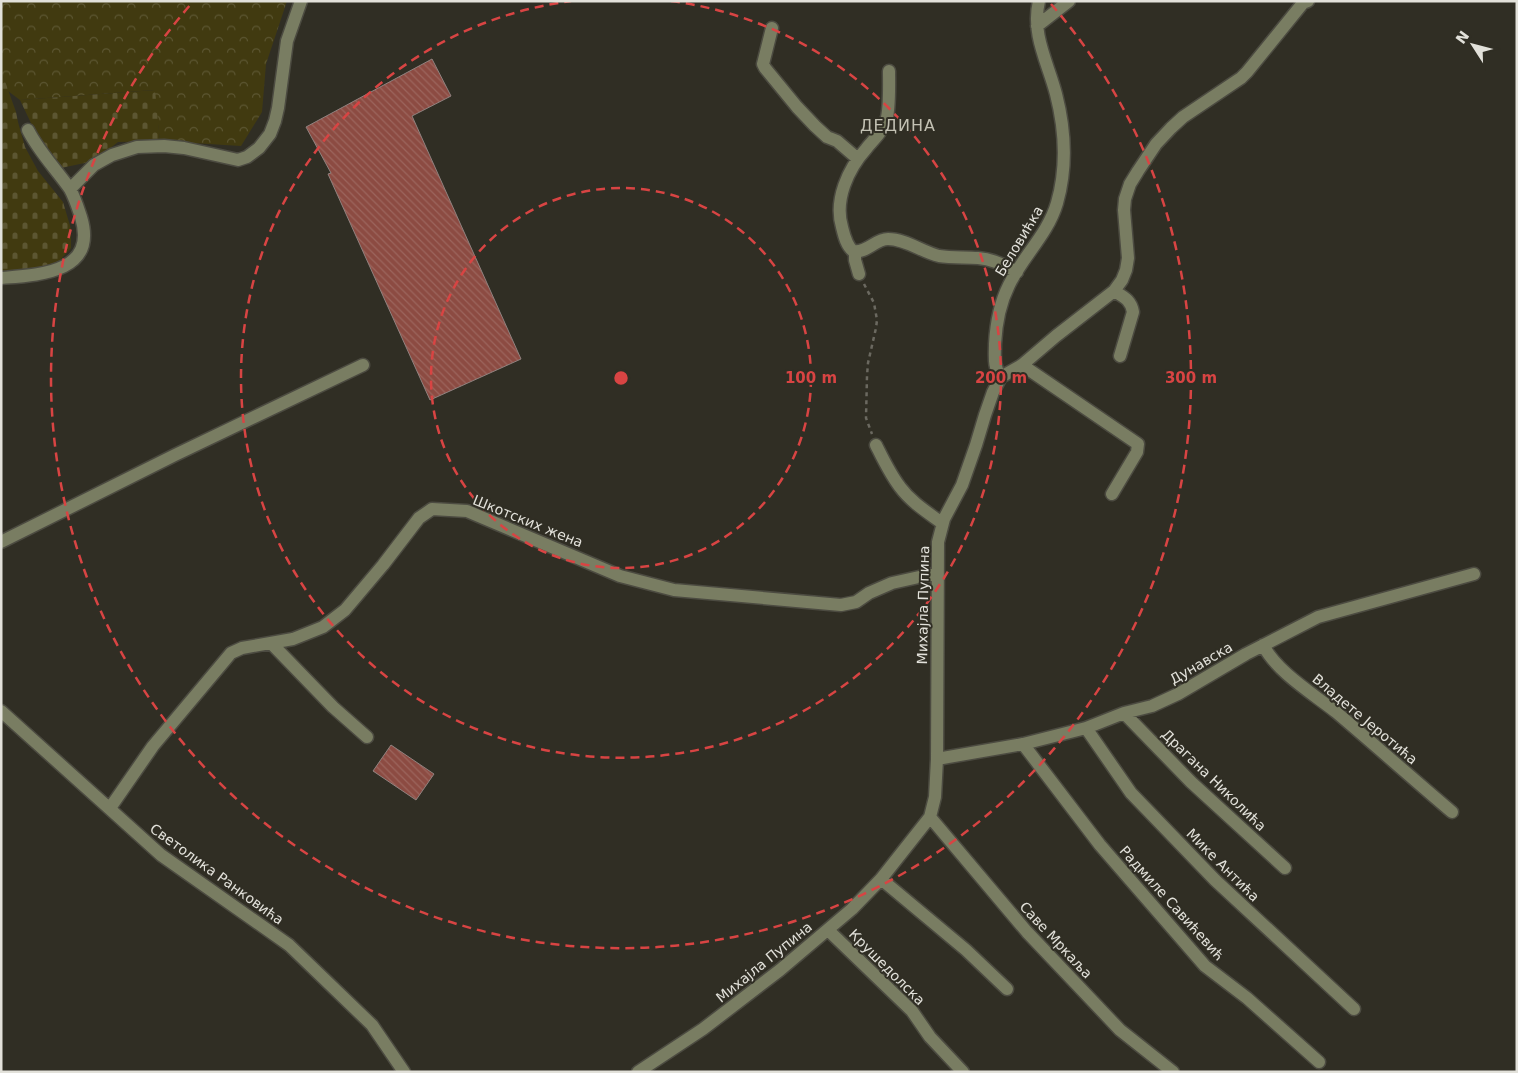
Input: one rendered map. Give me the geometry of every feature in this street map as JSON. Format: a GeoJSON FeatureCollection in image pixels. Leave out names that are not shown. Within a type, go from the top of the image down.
{"type":"FeatureCollection","features":[{"type":"Feature","properties":{"kind":"street"},"geometry":{"type":"LineString","coordinates":[[70,189],[94,165],[112,155],[137,147],[164,146],[184,148],[238,160],[247,157],[259,148],[270,134],[275,121],[287,41],[301,1]]}},
{"type":"Feature","properties":{"kind":"street","name":"Беловићка"},"geometry":{"type":"LineString","coordinates":[[1001,377],[994,361],[1000,310],[1009,285],[1049,224],[1060,192],[1063,166],[1062,122],[1056,93],[1043,57],[1036,21],[1039,1]]}},
{"type":"Feature","properties":{"kind":"street"},"geometry":{"type":"LineString","coordinates":[[1037,26],[1069,1]]}},
{"type":"Feature","properties":{"kind":"street"},"geometry":{"type":"LineString","coordinates":[[1001,377],[1022,365],[1114,291],[1122,280],[1128,258],[1124,204],[1130,184],[1156,144],[1177,123],[1241,78],[1303,3],[1308,1]]}},
{"type":"Feature","properties":{"kind":"street"},"geometry":{"type":"LineString","coordinates":[[772,28],[763,64],[765,68],[815,126],[858,159]]}},
{"type":"Feature","properties":{"kind":"street"},"geometry":{"type":"LineString","coordinates":[[889,71],[887,119],[875,139],[858,159],[844,185],[839,206],[841,224],[850,250],[860,252],[881,240],[888,239],[940,256],[980,258],[994,261],[1017,272]]}},
{"type":"Feature","properties":{"kind":"street"},"geometry":{"type":"LineString","coordinates":[[1,278],[42,274],[68,265],[78,256],[85,234],[79,210],[70,189],[34,142],[28,130]]}},
{"type":"Feature","properties":{"kind":"street"},"geometry":{"type":"LineString","coordinates":[[855,252],[859,274]]}},
{"type":"Feature","properties":{"kind":"street"},"geometry":{"type":"LineString","coordinates":[[1114,291],[1128,299],[1133,312],[1120,356]]}},
{"type":"Feature","properties":{"kind":"street"},"geometry":{"type":"LineString","coordinates":[[1,542],[184,450],[362,365]]}},
{"type":"Feature","properties":{"kind":"street"},"geometry":{"type":"LineString","coordinates":[[1022,365],[1138,444],[1137,452],[1112,494]]}},
{"type":"Feature","properties":{"kind":"street","name":"Михајла Пупина"},"geometry":{"type":"LineString","coordinates":[[638,1072],[703,1029],[780,970],[828,930],[852,909],[881,879],[930,817],[935,797],[937,759],[938,542],[942,523],[962,485],[993,392],[1001,377]]}},
{"type":"Feature","properties":{"kind":"street"},"geometry":{"type":"LineString","coordinates":[[876,445],[887,468],[900,488],[915,503],[942,523]]}},
{"type":"Feature","properties":{"kind":"street","name":"Шкотских жена"},"geometry":{"type":"LineString","coordinates":[[110,808],[153,746],[231,653],[242,648],[293,639],[323,627],[345,610],[419,518],[432,509],[467,511],[620,576],[674,590],[841,605],[856,602],[869,593],[892,583],[937,573]]}},
{"type":"Feature","properties":{"kind":"street","name":"Дунавска"},"geometry":{"type":"LineString","coordinates":[[937,759],[1023,744],[1086,728],[1124,713],[1152,706],[1178,694],[1263,645],[1318,617],[1474,574]]}},
{"type":"Feature","properties":{"kind":"street"},"geometry":{"type":"LineString","coordinates":[[271,643],[334,707],[367,737]]}},
{"type":"Feature","properties":{"kind":"street","name":"Владете Јеротића"},"geometry":{"type":"LineString","coordinates":[[1263,645],[1275,661],[1293,679],[1452,812]]}},
{"type":"Feature","properties":{"kind":"street","name":"Светолика Ранковића"},"geometry":{"type":"LineString","coordinates":[[1,711],[161,854],[289,945],[372,1025],[404,1072]]}},
{"type":"Feature","properties":{"kind":"street","name":"Драгана Николића"},"geometry":{"type":"LineString","coordinates":[[1124,713],[1191,782],[1285,868]]}},
{"type":"Feature","properties":{"kind":"street","name":"Мике Антића"},"geometry":{"type":"LineString","coordinates":[[1086,728],[1131,793],[1215,880],[1354,1009]]}},
{"type":"Feature","properties":{"kind":"street","name":"Радмиле Савићевић"},"geometry":{"type":"LineString","coordinates":[[1023,744],[1100,845],[1205,966],[1247,998],[1319,1062]]}},
{"type":"Feature","properties":{"kind":"street","name":"Саве Мркаља"},"geometry":{"type":"LineString","coordinates":[[930,817],[1027,932],[1113,1023],[1173,1072]]}},
{"type":"Feature","properties":{"kind":"street"},"geometry":{"type":"LineString","coordinates":[[881,879],[966,950],[1007,989]]}},
{"type":"Feature","properties":{"kind":"street","name":"Крушедолска"},"geometry":{"type":"LineString","coordinates":[[828,930],[912,1011],[930,1037],[963,1072]]}},
{"type":"Feature","properties":{"kind":"path"},"geometry":{"type":"LineString","coordinates":[[859,274],[874,303],[877,320],[868,363],[866,412],[866,418],[876,445]]}},
{"type":"Feature","properties":{"kind":"green space"},"geometry":{"type":"Polygon","coordinates":[[[1,1],[287,1],[266,64],[262,112],[241,146],[160,141],[154,90],[20,100],[8,91],[1,70],[1,1]]]}},
{"type":"Feature","properties":{"kind":"green space"},"geometry":{"type":"Polygon","coordinates":[[[1,70],[16,112],[25,147],[38,171],[63,202],[71,229],[71,248],[54,267],[1,274],[1,70]]]}},
{"type":"Feature","properties":{"kind":"green space"},"geometry":{"type":"Polygon","coordinates":[[[155,90],[160,141],[118,142],[94,161],[61,168],[39,140],[20,100],[155,90]]]}},
{"type":"Feature","properties":{"kind":"building"},"geometry":{"type":"Polygon","coordinates":[[[432,59],[451,96],[412,116],[521,359],[430,400],[328,174],[331,173],[306,127],[432,59]]]}},
{"type":"Feature","properties":{"kind":"building"},"geometry":{"type":"Polygon","coordinates":[[[391,745],[434,774],[416,800],[373,771],[391,745]]]}},
{"type":"Feature","properties":{"kind":"district","name":"ДЕДИНА"},"geometry":{"type":"Point","coordinates":[898,125]}}]}
